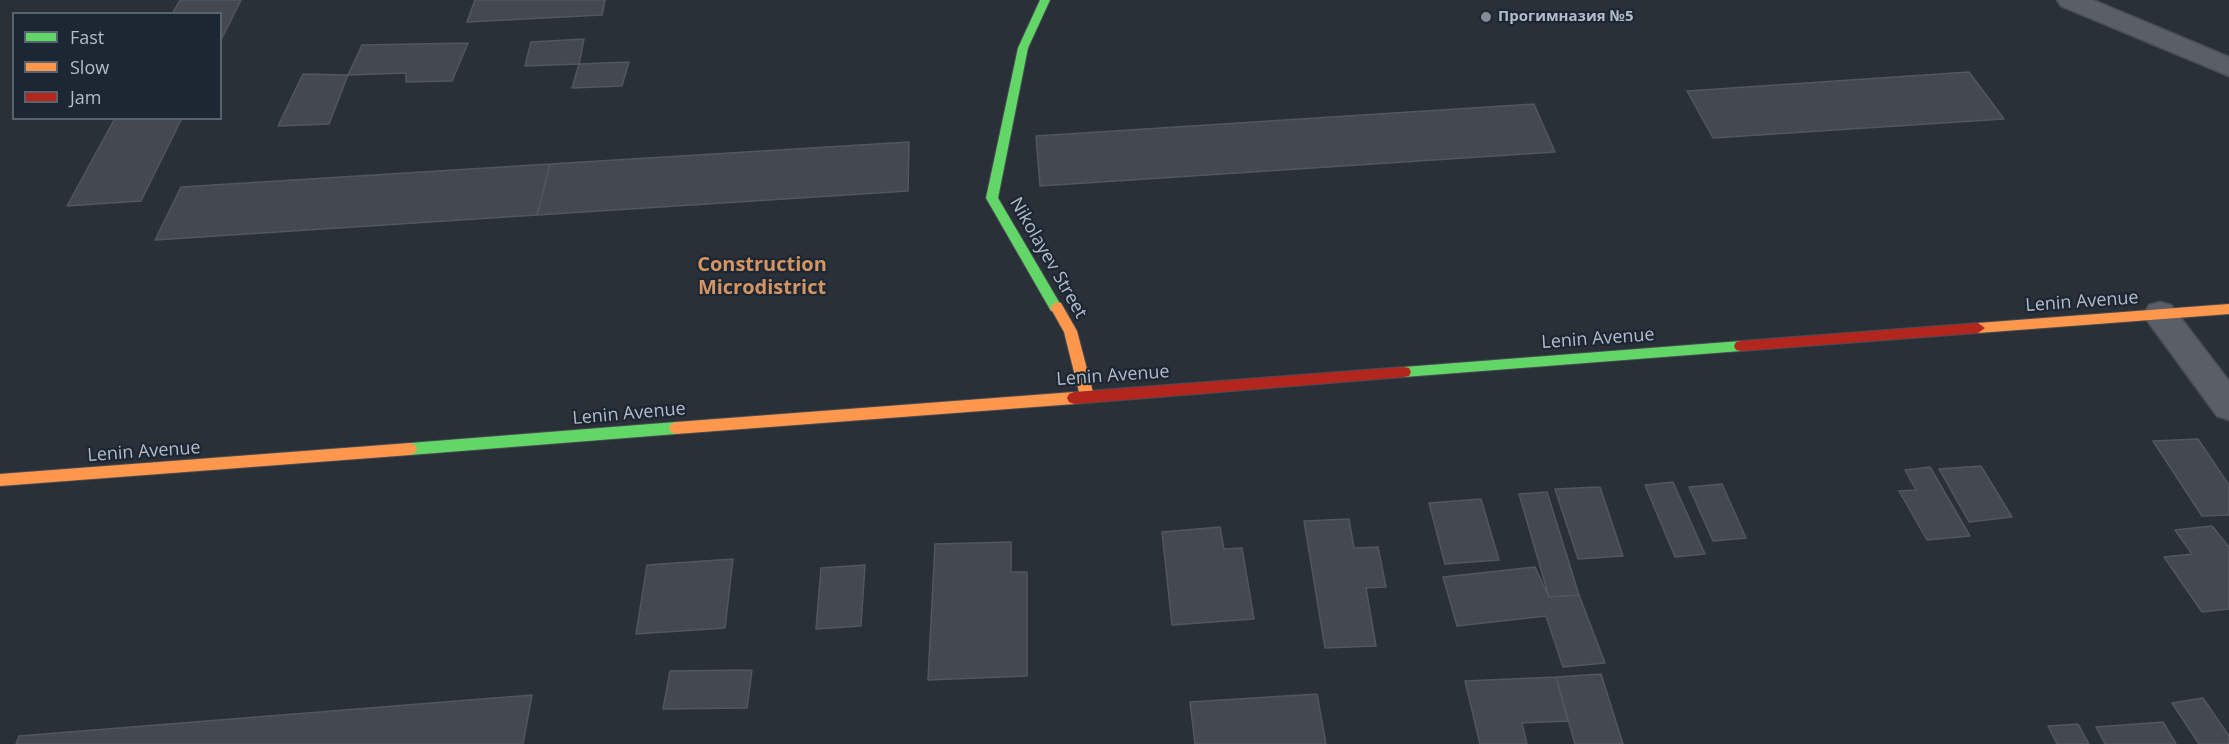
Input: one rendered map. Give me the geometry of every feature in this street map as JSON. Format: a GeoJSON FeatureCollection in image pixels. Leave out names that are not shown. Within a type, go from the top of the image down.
{"type":"FeatureCollection","features":[{"type":"Feature","properties":{"kind":"main road","name":"Nikolayev Street"},"geometry":{"type":"LineString","coordinates":[[1045,0],[1023,48],[992,198],[1070,331],[1087,396]]}},
{"type":"Feature","properties":{"kind":"main road","name":"Lenin Avenue"},"geometry":{"type":"LineString","coordinates":[[0,480],[2229,309]]}},
{"type":"Feature","properties":{"kind":"street"},"geometry":{"type":"LineString","coordinates":[[2070,0],[2229,67]]}},
{"type":"Feature","properties":{"kind":"street"},"geometry":{"type":"LineString","coordinates":[[2160,314],[2229,406]]}},
{"type":"Feature","properties":{"kind":"building"},"geometry":{"type":"Polygon","coordinates":[[[180,0],[241,0],[222,38],[222,12],[173,12],[180,0]]]}},
{"type":"Feature","properties":{"kind":"building"},"geometry":{"type":"Polygon","coordinates":[[[475,0],[605,0],[602,15],[467,22],[475,0]]]}},
{"type":"Feature","properties":{"kind":"building"},"geometry":{"type":"Polygon","coordinates":[[[584,39],[579,64],[525,66],[531,42],[584,39]]]}},
{"type":"Feature","properties":{"kind":"building"},"geometry":{"type":"Polygon","coordinates":[[[468,43],[452,81],[406,82],[406,73],[348,75],[362,45],[468,43]]]}},
{"type":"Feature","properties":{"kind":"building"},"geometry":{"type":"Polygon","coordinates":[[[629,62],[622,86],[572,88],[579,64],[629,62]]]}},
{"type":"Feature","properties":{"kind":"building"},"geometry":{"type":"Polygon","coordinates":[[[1969,72],[2004,119],[1713,138],[1687,91],[1969,72]]]}},
{"type":"Feature","properties":{"kind":"building"},"geometry":{"type":"Polygon","coordinates":[[[303,74],[348,75],[329,124],[278,126],[303,74]]]}},
{"type":"Feature","properties":{"kind":"building"},"geometry":{"type":"Polygon","coordinates":[[[1534,104],[1555,152],[1040,186],[1036,136],[1534,104]]]}},
{"type":"Feature","properties":{"kind":"building"},"geometry":{"type":"Polygon","coordinates":[[[114,120],[181,120],[141,201],[67,206],[114,120]]]}},
{"type":"Feature","properties":{"kind":"building"},"geometry":{"type":"Polygon","coordinates":[[[909,142],[908,191],[537,215],[550,164],[909,142]]]}},
{"type":"Feature","properties":{"kind":"building"},"geometry":{"type":"Polygon","coordinates":[[[550,164],[537,215],[155,240],[181,187],[550,164]]]}},
{"type":"Feature","properties":{"kind":"building"},"geometry":{"type":"Polygon","coordinates":[[[2198,439],[2229,485],[2229,515],[2202,516],[2153,441],[2198,439]]]}},
{"type":"Feature","properties":{"kind":"building"},"geometry":{"type":"Polygon","coordinates":[[[1981,466],[2012,517],[1969,522],[1939,469],[1981,466]]]}},
{"type":"Feature","properties":{"kind":"building"},"geometry":{"type":"Polygon","coordinates":[[[1930,467],[1970,536],[1927,540],[1899,491],[1916,490],[1905,470],[1930,467]]]}},
{"type":"Feature","properties":{"kind":"building"},"geometry":{"type":"Polygon","coordinates":[[[1673,482],[1705,554],[1675,557],[1645,485],[1673,482]]]}},
{"type":"Feature","properties":{"kind":"building"},"geometry":{"type":"Polygon","coordinates":[[[1722,484],[1746,538],[1713,541],[1689,487],[1722,484]]]}},
{"type":"Feature","properties":{"kind":"building"},"geometry":{"type":"Polygon","coordinates":[[[1600,487],[1623,556],[1578,559],[1555,489],[1600,487]]]}},
{"type":"Feature","properties":{"kind":"building"},"geometry":{"type":"Polygon","coordinates":[[[1547,492],[1579,595],[1549,597],[1519,494],[1547,492]]]}},
{"type":"Feature","properties":{"kind":"building"},"geometry":{"type":"Polygon","coordinates":[[[1481,499],[1499,560],[1445,564],[1429,503],[1481,499]]]}},
{"type":"Feature","properties":{"kind":"building"},"geometry":{"type":"Polygon","coordinates":[[[1349,519],[1354,548],[1378,547],[1386,587],[1366,588],[1376,646],[1325,648],[1304,521],[1349,519]]]}},
{"type":"Feature","properties":{"kind":"building"},"geometry":{"type":"Polygon","coordinates":[[[2212,526],[2229,547],[2229,609],[2202,612],[2164,557],[2192,554],[2175,530],[2212,526]]]}},
{"type":"Feature","properties":{"kind":"building"},"geometry":{"type":"Polygon","coordinates":[[[1220,527],[1224,549],[1242,548],[1254,619],[1172,625],[1162,532],[1220,527]]]}},
{"type":"Feature","properties":{"kind":"building"},"geometry":{"type":"Polygon","coordinates":[[[1011,542],[1011,572],[1027,572],[1027,676],[928,680],[935,544],[1011,542]]]}},
{"type":"Feature","properties":{"kind":"building"},"geometry":{"type":"Polygon","coordinates":[[[733,559],[725,628],[636,634],[647,565],[733,559]]]}},
{"type":"Feature","properties":{"kind":"building"},"geometry":{"type":"Polygon","coordinates":[[[865,565],[861,626],[816,629],[821,568],[865,565]]]}},
{"type":"Feature","properties":{"kind":"building"},"geometry":{"type":"Polygon","coordinates":[[[1535,567],[1549,597],[1579,595],[1605,663],[1563,667],[1546,616],[1457,626],[1443,577],[1535,567]]]}},
{"type":"Feature","properties":{"kind":"building"},"geometry":{"type":"Polygon","coordinates":[[[752,670],[747,708],[663,709],[670,671],[752,670]]]}},
{"type":"Feature","properties":{"kind":"building"},"geometry":{"type":"Polygon","coordinates":[[[1601,674],[1623,744],[1575,744],[1556,677],[1601,674]]]}},
{"type":"Feature","properties":{"kind":"building"},"geometry":{"type":"Polygon","coordinates":[[[1556,677],[1568,721],[1522,723],[1527,744],[1480,744],[1465,681],[1556,677]]]}},
{"type":"Feature","properties":{"kind":"building"},"geometry":{"type":"Polygon","coordinates":[[[1317,694],[1326,744],[1195,744],[1190,702],[1317,694]]]}},
{"type":"Feature","properties":{"kind":"building"},"geometry":{"type":"Polygon","coordinates":[[[532,695],[523,744],[16,744],[19,736],[532,695]]]}},
{"type":"Feature","properties":{"kind":"building"},"geometry":{"type":"Polygon","coordinates":[[[2203,698],[2229,736],[2229,744],[2199,744],[2172,703],[2203,698]]]}},
{"type":"Feature","properties":{"kind":"building"},"geometry":{"type":"Polygon","coordinates":[[[2163,722],[2176,744],[2105,744],[2096,727],[2163,722]]]}},
{"type":"Feature","properties":{"kind":"building"},"geometry":{"type":"Polygon","coordinates":[[[2078,724],[2089,744],[2057,744],[2048,726],[2078,724]]]}},
{"type":"Feature","properties":{"kind":"traffic: fast"},"geometry":{"type":"LineString","coordinates":[[1045,0],[1023,48],[992,198],[1056,307]]}},
{"type":"Feature","properties":{"kind":"traffic: fast"},"geometry":{"type":"LineString","coordinates":[[1404,372],[1741,346]]}},
{"type":"Feature","properties":{"kind":"traffic: fast"},"geometry":{"type":"LineString","coordinates":[[410,449],[676,428]]}},
{"type":"Feature","properties":{"kind":"traffic: slow"},"geometry":{"type":"LineString","coordinates":[[1056,307],[1070,331],[1087,396]]}},
{"type":"Feature","properties":{"kind":"traffic: slow"},"geometry":{"type":"LineString","coordinates":[[1978,328],[2229,309]]}},
{"type":"Feature","properties":{"kind":"traffic: slow"},"geometry":{"type":"LineString","coordinates":[[676,428],[1074,398]]}},
{"type":"Feature","properties":{"kind":"traffic: slow"},"geometry":{"type":"LineString","coordinates":[[0,480],[410,449]]}},
{"type":"Feature","properties":{"kind":"traffic: jam"},"geometry":{"type":"LineString","coordinates":[[1741,346],[1978,328]]}},
{"type":"Feature","properties":{"kind":"traffic: jam"},"geometry":{"type":"LineString","coordinates":[[1074,398],[1404,372]]}},
{"type":"Feature","properties":{"kind":"place","name":"Прогимназия №5"},"geometry":{"type":"Point","coordinates":[1486,17]}},
{"type":"Feature","properties":{"kind":"district","name":"Construction Microdistrict"},"geometry":{"type":"Point","coordinates":[762,276]}}]}
